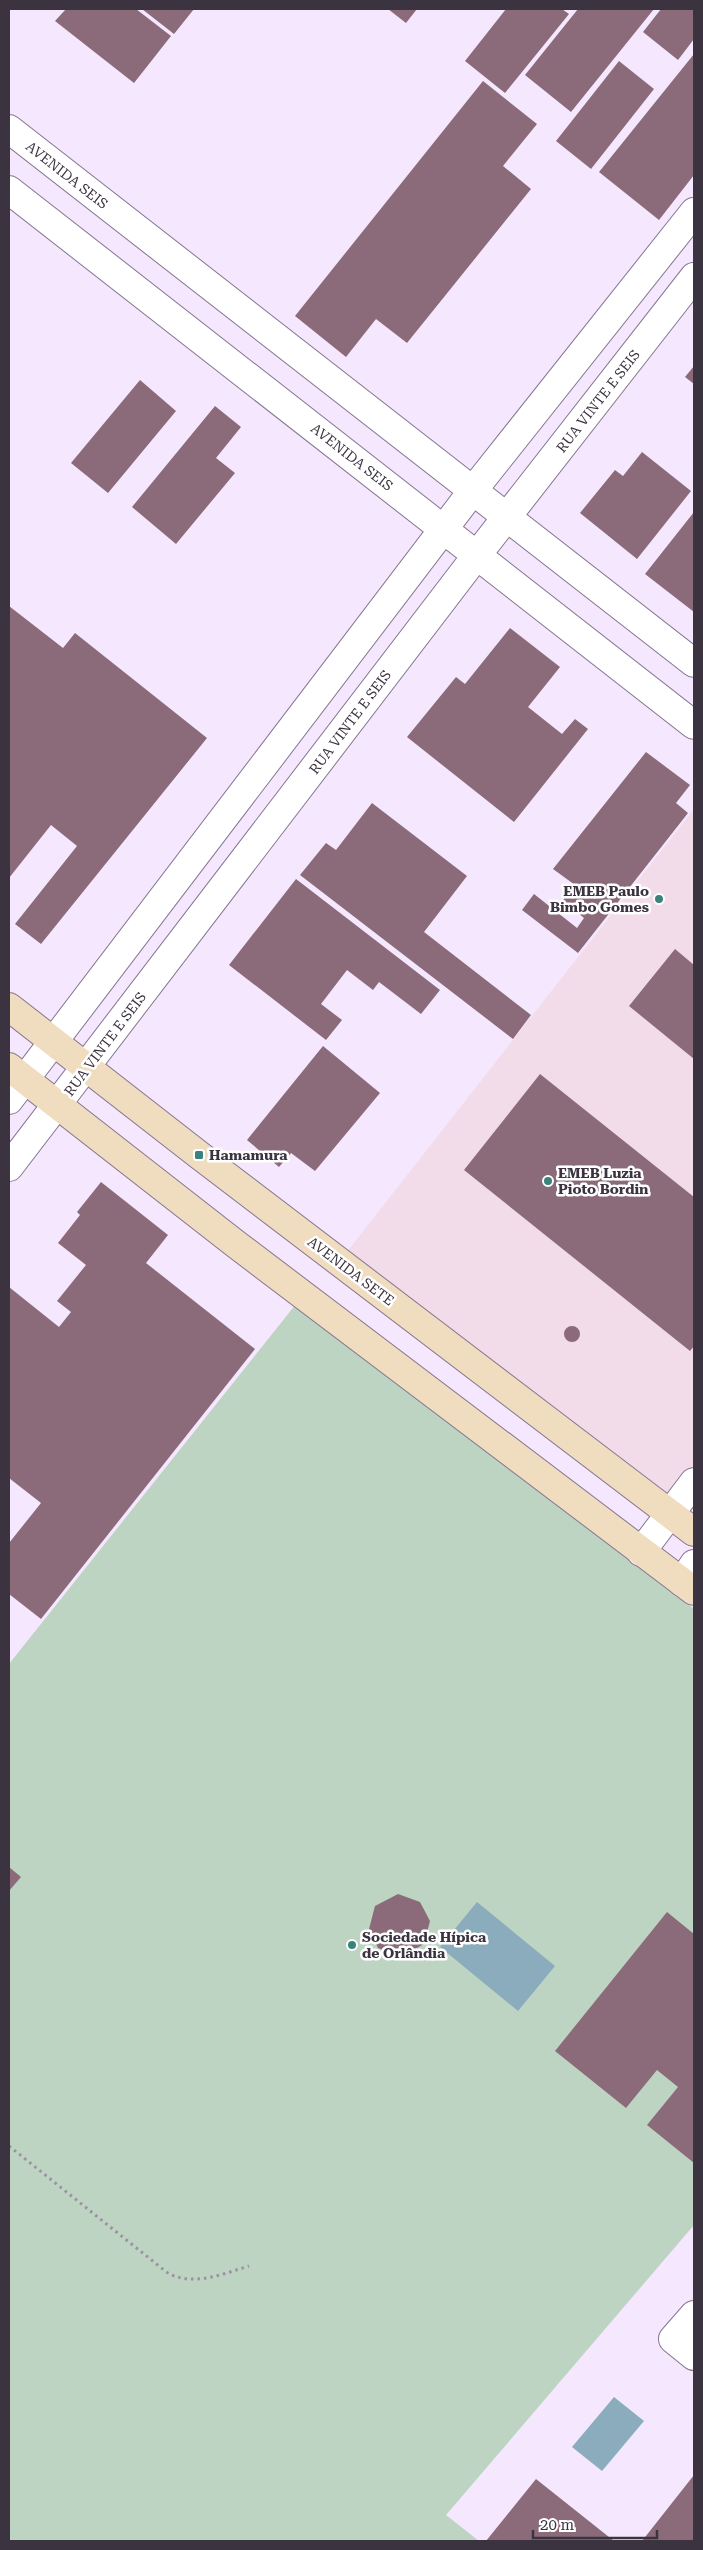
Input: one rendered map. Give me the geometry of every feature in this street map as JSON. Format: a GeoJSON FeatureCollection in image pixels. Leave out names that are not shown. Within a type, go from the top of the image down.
{"type":"FeatureCollection","features":[{"type":"Feature","properties":{"kind":"street","name":"AVENIDA SEIS"},"geometry":{"type":"LineString","coordinates":[[9,129],[474,489],[694,663]]}},
{"type":"Feature","properties":{"kind":"street","name":"AVENIDA SEIS"},"geometry":{"type":"LineString","coordinates":[[9,190],[694,725]]}},
{"type":"Feature","properties":{"kind":"street"},"geometry":{"type":"LineString","coordinates":[[690,1579],[642,1552],[58,1105],[14,1082],[53,1042],[474,489],[694,212]]}},
{"type":"Feature","properties":{"kind":"street","name":"RUA VINTE E SEIS"},"geometry":{"type":"LineString","coordinates":[[9,1167],[86,1069],[477,555],[694,278]]}},
{"type":"Feature","properties":{"kind":"street","name":"AVENIDA SETE"},"geometry":{"type":"LineString","coordinates":[[9,1007],[86,1069],[694,1532]]}},
{"type":"Feature","properties":{"kind":"street"},"geometry":{"type":"LineString","coordinates":[[642,1552],[694,1482]]}},
{"type":"Feature","properties":{"kind":"street"},"geometry":{"type":"LineString","coordinates":[[694,2315],[673,2340],[694,2356]]}},
{"type":"Feature","properties":{"kind":"path"},"geometry":{"type":"LineString","coordinates":[[9,2146],[169,2274],[185,2280],[199,2281],[249,2266]]}},
{"type":"Feature","properties":{"kind":"shaded area","name":"EMEB Luzia Pioto Bordin"},"geometry":{"type":"Polygon","coordinates":[[[694,809],[694,1482],[670,1513],[339,1262],[694,809]]]}},
{"type":"Feature","properties":{"kind":"green space","name":"Sociedade Hípica de Orlândia"},"geometry":{"type":"Polygon","coordinates":[[[296,1304],[694,1609],[694,2225],[446,2515],[479,2541],[9,2541],[9,1664],[296,1304]]]}},
{"type":"Feature","properties":{"kind":"water"},"geometry":{"type":"Polygon","coordinates":[[[477,1902],[555,1966],[518,2011],[440,1947],[477,1902]]]}},
{"type":"Feature","properties":{"kind":"water"},"geometry":{"type":"Polygon","coordinates":[[[614,2397],[644,2421],[602,2471],[572,2447],[614,2397]]]}},
{"type":"Feature","properties":{"kind":"building"},"geometry":{"type":"Polygon","coordinates":[[[66,9],[136,9],[171,36],[134,83],[55,21],[66,9]]]}},
{"type":"Feature","properties":{"kind":"building"},"geometry":{"type":"Polygon","coordinates":[[[142,9],[194,9],[174,34],[142,9]]]}},
{"type":"Feature","properties":{"kind":"building"},"geometry":{"type":"Polygon","coordinates":[[[388,9],[417,9],[406,23],[388,9]]]}},
{"type":"Feature","properties":{"kind":"building"},"geometry":{"type":"Polygon","coordinates":[[[506,9],[562,9],[569,14],[505,93],[465,61],[506,9]]]}},
{"type":"Feature","properties":{"kind":"building"},"geometry":{"type":"Polygon","coordinates":[[[578,9],[654,9],[571,112],[525,75],[578,9]]]}},
{"type":"Feature","properties":{"kind":"building"},"geometry":{"type":"Polygon","coordinates":[[[661,9],[691,9],[694,11],[694,39],[678,60],[643,32],[661,9]]]}},
{"type":"Feature","properties":{"kind":"building"},"geometry":{"type":"Polygon","coordinates":[[[694,54],[694,175],[659,220],[599,172],[694,54]]]}},
{"type":"Feature","properties":{"kind":"building"},"geometry":{"type":"Polygon","coordinates":[[[619,61],[654,89],[591,169],[556,141],[619,61]]]}},
{"type":"Feature","properties":{"kind":"building"},"geometry":{"type":"Polygon","coordinates":[[[483,81],[537,124],[503,166],[531,189],[407,343],[376,319],[346,357],[295,316],[483,81]]]}},
{"type":"Feature","properties":{"kind":"building"},"geometry":{"type":"Polygon","coordinates":[[[694,366],[694,384],[685,377],[694,366]]]}},
{"type":"Feature","properties":{"kind":"building"},"geometry":{"type":"Polygon","coordinates":[[[140,380],[176,411],[108,493],[71,463],[140,380]]]}},
{"type":"Feature","properties":{"kind":"building"},"geometry":{"type":"Polygon","coordinates":[[[215,406],[241,427],[216,458],[235,473],[176,544],[132,507],[215,406]]]}},
{"type":"Feature","properties":{"kind":"building"},"geometry":{"type":"Polygon","coordinates":[[[642,452],[691,491],[637,559],[580,513],[615,470],[623,476],[642,452]]]}},
{"type":"Feature","properties":{"kind":"building"},"geometry":{"type":"Polygon","coordinates":[[[694,512],[694,612],[645,574],[694,512]]]}},
{"type":"Feature","properties":{"kind":"building"},"geometry":{"type":"Polygon","coordinates":[[[9,606],[63,648],[75,633],[207,738],[41,944],[15,924],[77,846],[51,825],[9,878],[9,606]]]}},
{"type":"Feature","properties":{"kind":"building"},"geometry":{"type":"Polygon","coordinates":[[[510,628],[560,667],[528,707],[562,734],[575,719],[588,729],[514,822],[407,737],[456,677],[465,684],[510,628]]]}},
{"type":"Feature","properties":{"kind":"building"},"geometry":{"type":"Polygon","coordinates":[[[646,752],[690,785],[676,803],[688,813],[578,953],[522,910],[534,894],[577,928],[584,918],[563,900],[575,885],[553,869],[646,752]]]}},
{"type":"Feature","properties":{"kind":"building"},"geometry":{"type":"Polygon","coordinates":[[[372,803],[467,876],[424,932],[531,1015],[513,1039],[300,875],[326,843],[336,850],[372,803]]]}},
{"type":"Feature","properties":{"kind":"building"},"geometry":{"type":"Polygon","coordinates":[[[296,879],[440,990],[421,1014],[379,982],[373,990],[347,970],[321,1004],[342,1020],[326,1040],[229,965],[296,879]]]}},
{"type":"Feature","properties":{"kind":"building"},"geometry":{"type":"Polygon","coordinates":[[[675,949],[694,965],[694,1059],[629,1006],[675,949]]]}},
{"type":"Feature","properties":{"kind":"building"},"geometry":{"type":"Polygon","coordinates":[[[323,1046],[380,1093],[315,1171],[291,1153],[279,1167],[247,1140],[323,1046]]]}},
{"type":"Feature","properties":{"kind":"building"},"geometry":{"type":"Polygon","coordinates":[[[540,1074],[694,1197],[694,1346],[690,1351],[464,1170],[540,1074]]]}},
{"type":"Feature","properties":{"kind":"building"},"geometry":{"type":"Polygon","coordinates":[[[101,1182],[168,1235],[146,1263],[255,1349],[41,1619],[9,1594],[9,1543],[41,1503],[9,1478],[9,1287],[59,1327],[71,1312],[57,1301],[86,1265],[58,1243],[80,1215],[77,1212],[101,1182]]]}},
{"type":"Feature","properties":{"kind":"building"},"geometry":{"type":"Polygon","coordinates":[[[572,1326],[580,1334],[572,1342],[564,1334],[572,1326]]]}},
{"type":"Feature","properties":{"kind":"building"},"geometry":{"type":"Polygon","coordinates":[[[9,1867],[21,1877],[9,1891],[9,1867]]]}},
{"type":"Feature","properties":{"kind":"building"},"geometry":{"type":"Polygon","coordinates":[[[398,1894],[420,1902],[430,1921],[424,1944],[401,1957],[378,1948],[369,1929],[375,1906],[398,1894]]]}},
{"type":"Feature","properties":{"kind":"building"},"geometry":{"type":"Polygon","coordinates":[[[667,1912],[694,1934],[694,2163],[647,2125],[678,2087],[657,2070],[626,2108],[555,2051],[667,1912]]]}},
{"type":"Feature","properties":{"kind":"building"},"geometry":{"type":"Polygon","coordinates":[[[694,2475],[694,2541],[642,2541],[694,2475]]]}},
{"type":"Feature","properties":{"kind":"building"},"geometry":{"type":"Polygon","coordinates":[[[536,2479],[614,2541],[486,2541],[536,2479]]]}},
{"type":"Feature","properties":{"kind":"place","name":"EMEB Paulo Bimbo Gomes"},"geometry":{"type":"Point","coordinates":[659,899]}},
{"type":"Feature","properties":{"kind":"place","name":"Hamamura"},"geometry":{"type":"Point","coordinates":[199,1155]}},
{"type":"Feature","properties":{"kind":"place","name":"EMEB Luzia Pioto Bordin"},"geometry":{"type":"Point","coordinates":[548,1181]}},
{"type":"Feature","properties":{"kind":"place","name":"Sociedade Hípica de Orlândia"},"geometry":{"type":"Point","coordinates":[352,1945]}}]}
